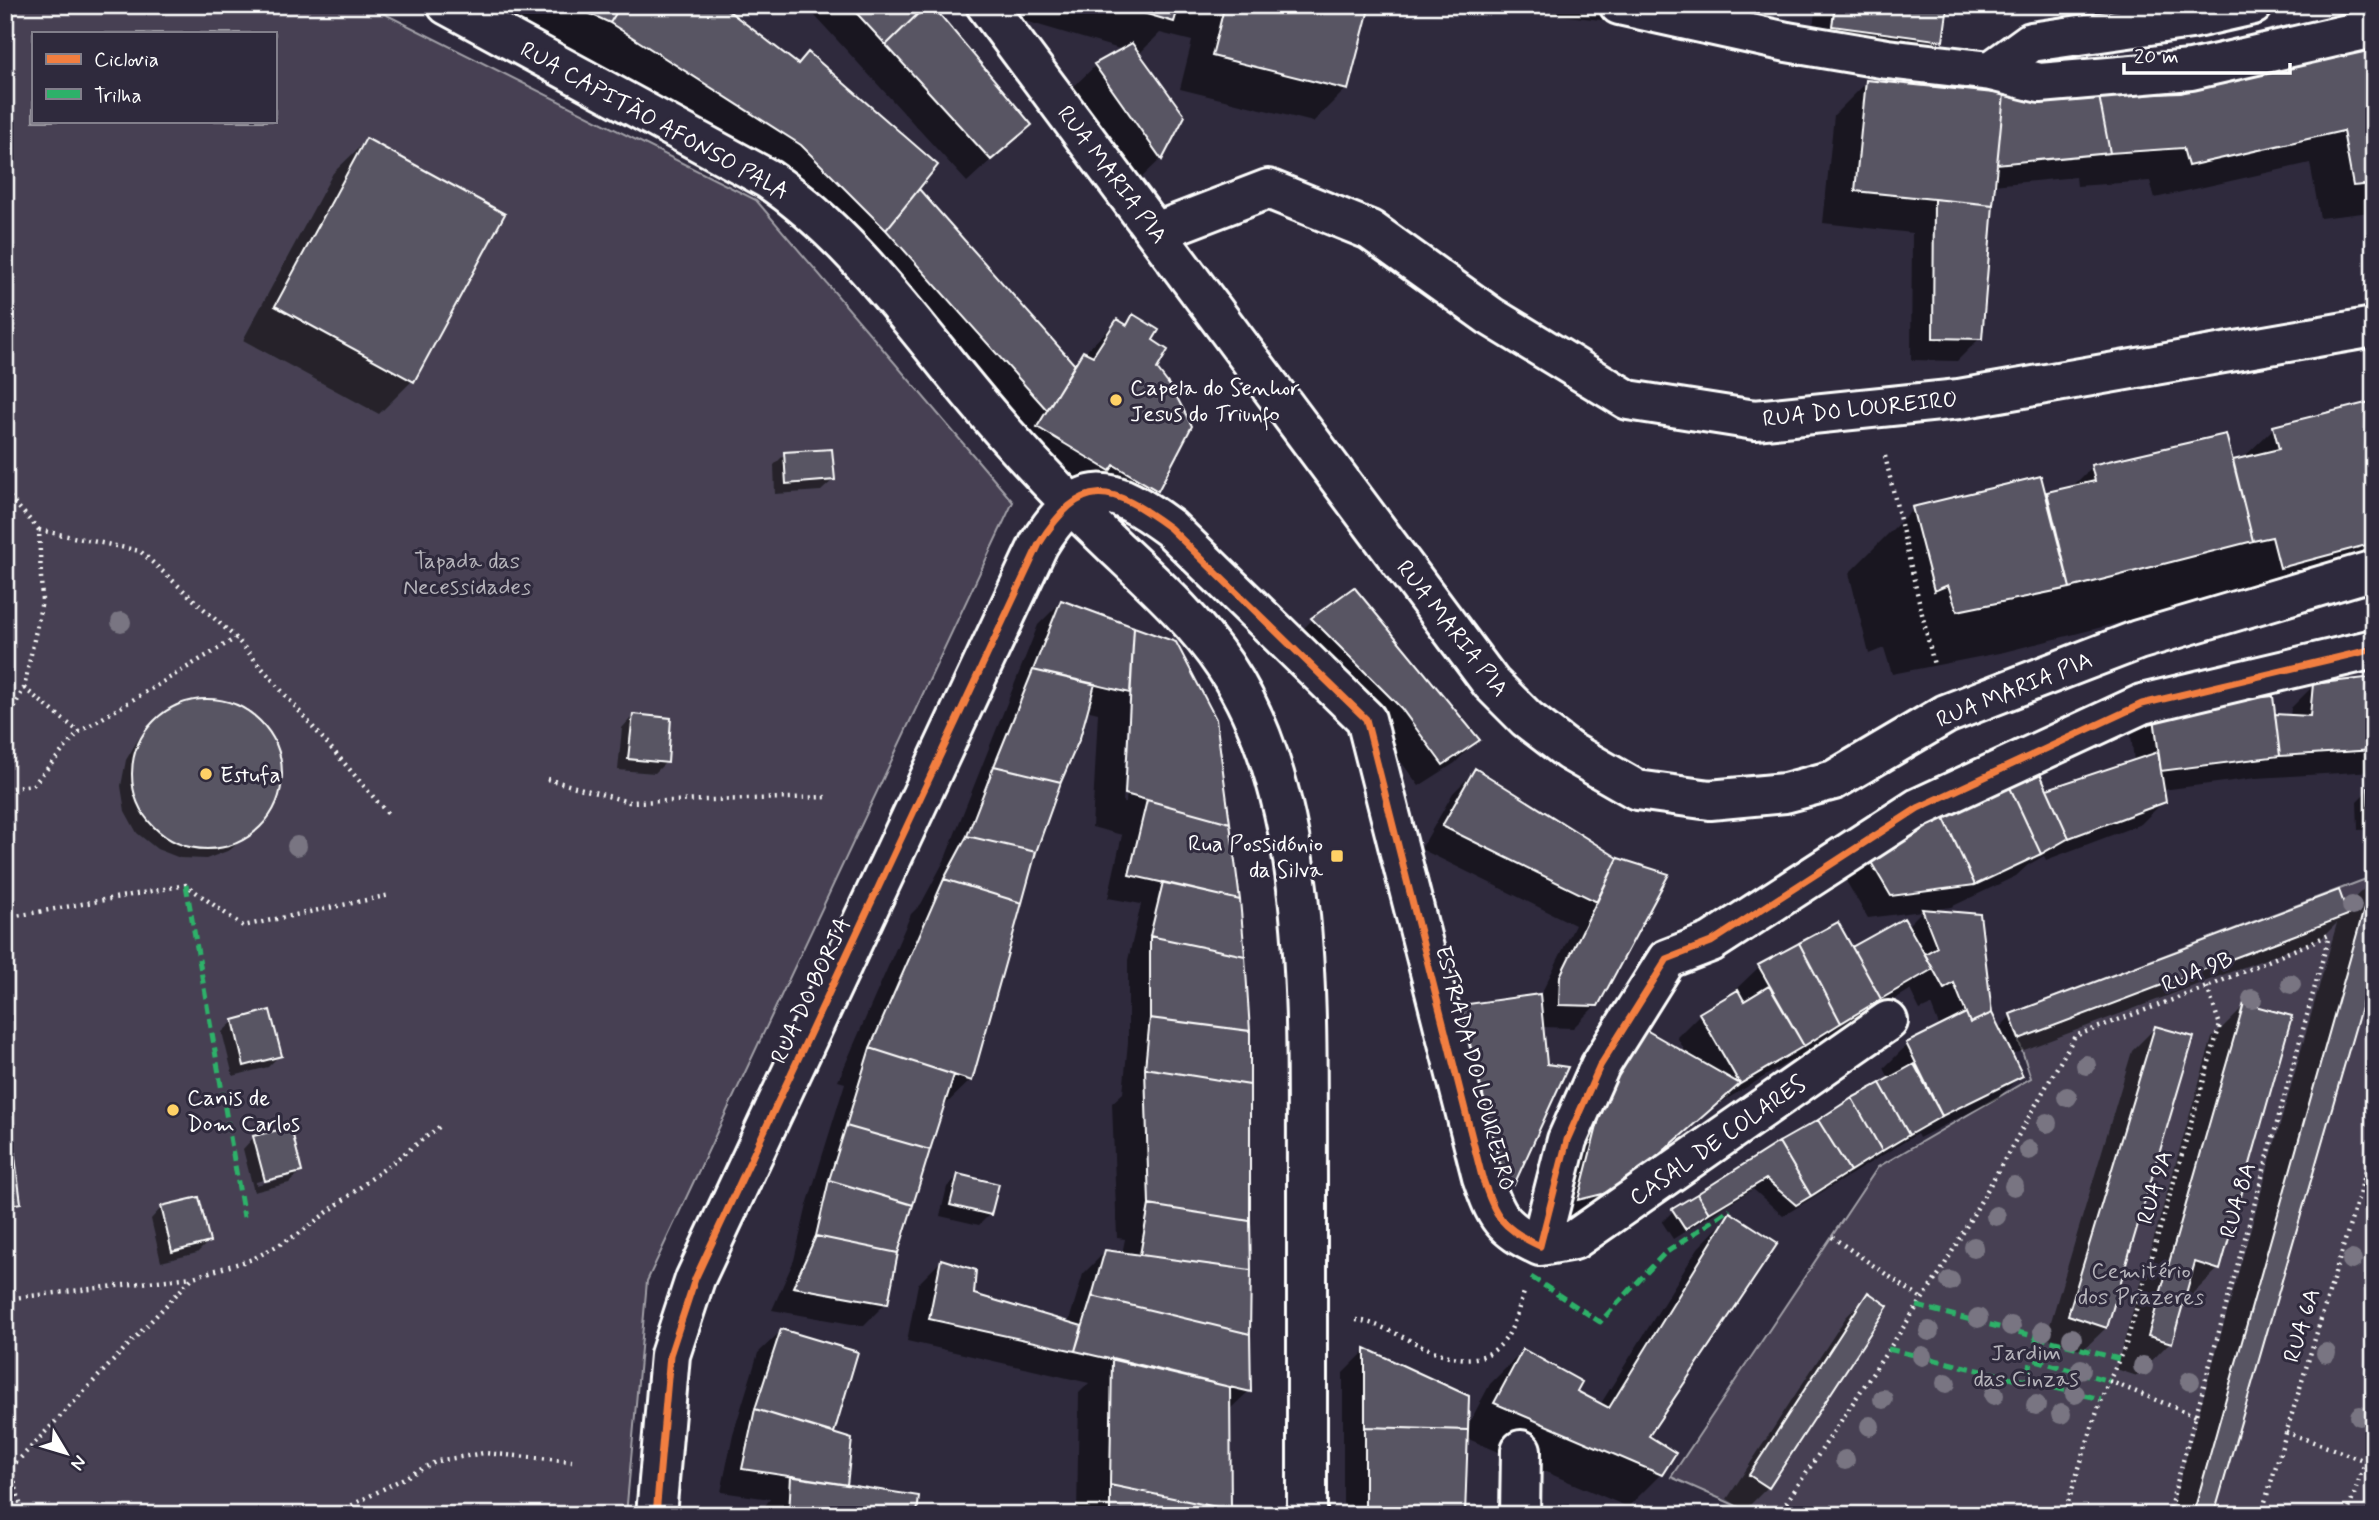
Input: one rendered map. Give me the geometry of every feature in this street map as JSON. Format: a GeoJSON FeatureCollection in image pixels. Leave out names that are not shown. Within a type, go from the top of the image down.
{"type":"FeatureCollection","features":[{"type":"Feature","properties":{"kind":"street","name":"RUA CAPITÃO AFONSO PALA"},"geometry":{"type":"LineString","coordinates":[[447,5],[768,178],[805,204],[843,239],[1005,434],[1070,504]]}},
{"type":"Feature","properties":{"kind":"street","name":"RUA MARIA PIA"},"geometry":{"type":"LineString","coordinates":[[986,5],[1491,682],[1527,719],[1569,751],[1637,790],[1710,800],[1785,793],[1834,780],[1946,714],[2138,639],[2374,570]]}},
{"type":"Feature","properties":{"kind":"street"},"geometry":{"type":"LineString","coordinates":[[1619,5],[1787,42],[1888,59],[1991,71],[2040,83],[2191,69],[2374,28]]}},
{"type":"Feature","properties":{"kind":"street"},"geometry":{"type":"LineString","coordinates":[[1991,71],[2031,42],[2191,19],[2253,5]]}},
{"type":"Feature","properties":{"kind":"street","name":"RUA DO LOUREIRO"},"geometry":{"type":"LineString","coordinates":[[1156,232],[1268,189],[1370,230],[1490,316],[1628,400],[1755,420],[1959,399],[2374,327]]}},
{"type":"Feature","properties":{"kind":"street","name":"ESTRADA DO LOUREIRO"},"geometry":{"type":"LineString","coordinates":[[1070,504],[1091,492],[1114,494],[1139,505],[1170,528],[1366,719],[1482,1177],[1493,1208],[1511,1233],[1540,1246],[1567,1140],[1600,1066],[1667,959],[1711,942],[1918,808],[2142,704],[2374,649]]}},
{"type":"Feature","properties":{"kind":"street","name":"RUA DO BORJA"},"geometry":{"type":"LineString","coordinates":[[656,1515],[670,1355],[695,1279],[1039,544],[1054,521],[1070,504]]}},
{"type":"Feature","properties":{"kind":"street"},"geometry":{"type":"LineString","coordinates":[[1070,504],[1176,606],[1225,665],[1265,747],[1282,809],[1293,874],[1306,1004],[1307,1515]]}},
{"type":"Feature","properties":{"kind":"street","name":"CASAL DE COLARES"},"geometry":{"type":"LineString","coordinates":[[1540,1246],[1574,1240],[1888,1021]]}},
{"type":"Feature","properties":{"kind":"street"},"geometry":{"type":"LineString","coordinates":[[1520,1515],[1521,1450]]}},
{"type":"Feature","properties":{"kind":"path"},"geometry":{"type":"LineString","coordinates":[[1873,408],[1946,714]]}},
{"type":"Feature","properties":{"kind":"path"},"geometry":{"type":"LineString","coordinates":[[5,492],[39,530],[139,551],[236,638],[389,815]]}},
{"type":"Feature","properties":{"kind":"path"},"geometry":{"type":"LineString","coordinates":[[5,724],[24,688],[42,601],[39,530]]}},
{"type":"Feature","properties":{"kind":"path"},"geometry":{"type":"LineString","coordinates":[[5,789],[33,785],[79,732],[236,638]]}},
{"type":"Feature","properties":{"kind":"path"},"geometry":{"type":"LineString","coordinates":[[24,688],[79,732]]}},
{"type":"Feature","properties":{"kind":"path"},"geometry":{"type":"LineString","coordinates":[[547,779],[629,802],[829,797]]}},
{"type":"Feature","properties":{"kind":"path"},"geometry":{"type":"LineString","coordinates":[[5,918],[186,885],[243,926],[390,895]]}},
{"type":"Feature","properties":{"kind":"path"},"geometry":{"type":"LineString","coordinates":[[5,1299],[193,1277],[253,1259],[300,1233],[439,1128]]}},
{"type":"Feature","properties":{"kind":"path"},"geometry":{"type":"LineString","coordinates":[[2363,1181],[2374,1184]]}},
{"type":"Feature","properties":{"kind":"path"},"geometry":{"type":"LineString","coordinates":[[1794,1515],[1782,1509],[1922,1298],[1832,1237]]}},
{"type":"Feature","properties":{"kind":"path"},"geometry":{"type":"LineString","coordinates":[[1376,1322],[1423,1349],[1453,1358],[1482,1355],[1504,1341],[1531,1277],[1540,1246]]}},
{"type":"Feature","properties":{"kind":"path"},"geometry":{"type":"LineString","coordinates":[[11,1468],[193,1277]]}},
{"type":"Feature","properties":{"kind":"path"},"geometry":{"type":"LineString","coordinates":[[2109,1381],[2196,1416]]}},
{"type":"Feature","properties":{"kind":"path"},"geometry":{"type":"LineString","coordinates":[[2286,1432],[2374,1464]]}},
{"type":"Feature","properties":{"kind":"path"},"geometry":{"type":"LineString","coordinates":[[2347,1515],[2374,1436]]}},
{"type":"Feature","properties":{"kind":"path"},"geometry":{"type":"LineString","coordinates":[[333,1515],[437,1461],[484,1452],[572,1461]]}},
{"type":"Feature","properties":{"kind":"path"},"geometry":{"type":"LineString","coordinates":[[5,1464],[11,1468],[23,1515]]}},
{"type":"Feature","properties":{"kind":"green space","name":"Tapada das Necessidades"},"geometry":{"type":"Polygon","coordinates":[[[5,5],[367,5],[756,200],[1013,502],[647,1281],[626,1515],[5,1515],[5,5]]]}},
{"type":"Feature","properties":{"kind":"green space","name":"Cemitério dos Prazeres"},"geometry":{"type":"Polygon","coordinates":[[[2374,876],[2374,1515],[1757,1515],[1671,1477],[1878,1167],[2031,1078],[2010,1014],[2374,876]]]}},
{"type":"Feature","properties":{"kind":"building"},"geometry":{"type":"Polygon","coordinates":[[[571,5],[621,5],[610,23],[571,5]]]}},
{"type":"Feature","properties":{"kind":"building"},"geometry":{"type":"Polygon","coordinates":[[[621,5],[721,5],[798,64],[808,52],[938,165],[886,230],[801,145],[610,23],[621,5]]]}},
{"type":"Feature","properties":{"kind":"building"},"geometry":{"type":"Polygon","coordinates":[[[849,5],[927,5],[886,45],[849,5]]]}},
{"type":"Feature","properties":{"kind":"building"},"geometry":{"type":"Polygon","coordinates":[[[927,5],[932,5],[1032,125],[991,160],[886,45],[927,5]]]}},
{"type":"Feature","properties":{"kind":"building"},"geometry":{"type":"Polygon","coordinates":[[[1116,5],[1179,5],[1174,22],[1116,5]]]}},
{"type":"Feature","properties":{"kind":"building"},"geometry":{"type":"Polygon","coordinates":[[[1213,5],[1370,5],[1348,90],[1212,56],[1224,8],[1213,5]]]}},
{"type":"Feature","properties":{"kind":"building"},"geometry":{"type":"Polygon","coordinates":[[[1835,5],[1948,5],[1943,41],[1832,26],[1835,5]]]}},
{"type":"Feature","properties":{"kind":"building"},"geometry":{"type":"Polygon","coordinates":[[[2374,42],[2374,184],[2353,186],[2343,131],[2188,166],[2183,148],[2110,153],[2099,96],[2181,93],[2374,42]]]}},
{"type":"Feature","properties":{"kind":"building"},"geometry":{"type":"Polygon","coordinates":[[[1132,43],[1185,116],[1162,160],[1094,64],[1132,43]]]}},
{"type":"Feature","properties":{"kind":"building"},"geometry":{"type":"Polygon","coordinates":[[[1866,80],[2004,94],[1993,205],[1855,191],[1866,80]]]}},
{"type":"Feature","properties":{"kind":"building"},"geometry":{"type":"Polygon","coordinates":[[[2004,94],[2099,96],[2110,153],[1997,164],[2004,94]]]}},
{"type":"Feature","properties":{"kind":"building"},"geometry":{"type":"Polygon","coordinates":[[[366,138],[505,214],[414,382],[275,306],[366,138]]]}},
{"type":"Feature","properties":{"kind":"building"},"geometry":{"type":"Polygon","coordinates":[[[919,189],[1075,365],[1047,410],[886,230],[919,189]]]}},
{"type":"Feature","properties":{"kind":"building"},"geometry":{"type":"Polygon","coordinates":[[[1934,199],[1993,205],[1982,339],[1933,338],[1934,199]]]}},
{"type":"Feature","properties":{"kind":"building","name":"Capela do Senhor Jesus do Triunfo"},"geometry":{"type":"Polygon","coordinates":[[[1133,314],[1159,330],[1153,340],[1168,350],[1157,369],[1173,390],[1192,426],[1158,491],[1114,465],[1110,471],[1037,427],[1083,351],[1093,356],[1117,319],[1127,325],[1133,314]]]}},
{"type":"Feature","properties":{"kind":"building"},"geometry":{"type":"Polygon","coordinates":[[[2374,401],[2374,543],[2280,568],[2272,537],[2253,541],[2233,460],[2279,449],[2273,426],[2374,401]]]}},
{"type":"Feature","properties":{"kind":"building"},"geometry":{"type":"Polygon","coordinates":[[[2226,434],[2253,541],[2070,588],[2047,492],[2095,481],[2091,465],[2226,434]]]}},
{"type":"Feature","properties":{"kind":"building"},"geometry":{"type":"Polygon","coordinates":[[[832,449],[835,480],[786,484],[784,452],[832,449]]]}},
{"type":"Feature","properties":{"kind":"building"},"geometry":{"type":"Polygon","coordinates":[[[2041,476],[2070,588],[1957,611],[1948,585],[1934,591],[1912,507],[2041,476]]]}},
{"type":"Feature","properties":{"kind":"building"},"geometry":{"type":"Polygon","coordinates":[[[1354,587],[1480,740],[1443,765],[1401,708],[1311,618],[1354,587]]]}},
{"type":"Feature","properties":{"kind":"building"},"geometry":{"type":"Polygon","coordinates":[[[1061,600],[1134,627],[1130,693],[1033,670],[1061,600]]]}},
{"type":"Feature","properties":{"kind":"building"},"geometry":{"type":"Polygon","coordinates":[[[1134,627],[1176,642],[1216,719],[1230,823],[1125,794],[1134,627]]]}},
{"type":"Feature","properties":{"kind":"building"},"geometry":{"type":"Polygon","coordinates":[[[1033,670],[1095,684],[1080,738],[1061,782],[994,766],[1033,670]]]}},
{"type":"Feature","properties":{"kind":"building"},"geometry":{"type":"Polygon","coordinates":[[[2374,677],[2374,750],[2280,756],[2275,714],[2310,716],[2313,684],[2374,677]]]}},
{"type":"Feature","properties":{"kind":"building"},"geometry":{"type":"Polygon","coordinates":[[[2273,696],[2280,756],[2161,771],[2153,710],[2273,696]]]}},
{"type":"Feature","properties":{"kind":"building","name":"Estufa"},"geometry":{"type":"Polygon","coordinates":[[[207,699],[236,705],[260,721],[276,745],[282,774],[276,803],[260,827],[236,843],[207,849],[178,843],[154,827],[138,803],[132,774],[138,745],[154,721],[178,705],[207,699]]]}},
{"type":"Feature","properties":{"kind":"building"},"geometry":{"type":"Polygon","coordinates":[[[633,714],[671,718],[668,763],[628,759],[633,714]]]}},
{"type":"Feature","properties":{"kind":"building"},"geometry":{"type":"Polygon","coordinates":[[[2158,752],[2166,802],[2069,838],[2047,789],[2158,752]]]}},
{"type":"Feature","properties":{"kind":"building"},"geometry":{"type":"Polygon","coordinates":[[[994,766],[1061,782],[1036,852],[967,836],[994,766]]]}},
{"type":"Feature","properties":{"kind":"building"},"geometry":{"type":"Polygon","coordinates":[[[1475,768],[1618,858],[1597,902],[1442,826],[1475,768]]]}},
{"type":"Feature","properties":{"kind":"building"},"geometry":{"type":"Polygon","coordinates":[[[2038,769],[2069,838],[2041,854],[2007,781],[2038,769]]]}},
{"type":"Feature","properties":{"kind":"building"},"geometry":{"type":"Polygon","coordinates":[[[2007,781],[2041,854],[1975,885],[1941,812],[2007,781]]]}},
{"type":"Feature","properties":{"kind":"building"},"geometry":{"type":"Polygon","coordinates":[[[2368,788],[2374,788],[2374,819],[2369,819],[2368,788]]]}},
{"type":"Feature","properties":{"kind":"building"},"geometry":{"type":"Polygon","coordinates":[[[1147,800],[1230,823],[1240,900],[1129,875],[1147,800]]]}},
{"type":"Feature","properties":{"kind":"building"},"geometry":{"type":"Polygon","coordinates":[[[1941,812],[1975,885],[1891,896],[1865,852],[1941,812]]]}},
{"type":"Feature","properties":{"kind":"building"},"geometry":{"type":"Polygon","coordinates":[[[967,836],[1036,852],[1022,903],[944,879],[967,836]]]}},
{"type":"Feature","properties":{"kind":"building"},"geometry":{"type":"Polygon","coordinates":[[[1618,858],[1669,874],[1598,1006],[1559,1005],[1560,976],[1618,858]]]}},
{"type":"Feature","properties":{"kind":"building"},"geometry":{"type":"Polygon","coordinates":[[[2373,877],[2374,963],[2214,1515],[2193,1515],[2373,877]]]}},
{"type":"Feature","properties":{"kind":"building"},"geometry":{"type":"Polygon","coordinates":[[[944,879],[1022,903],[972,1081],[870,1048],[944,879]]]}},
{"type":"Feature","properties":{"kind":"building"},"geometry":{"type":"Polygon","coordinates":[[[1163,882],[1240,900],[1245,956],[1150,936],[1163,882]]]}},
{"type":"Feature","properties":{"kind":"building"},"geometry":{"type":"Polygon","coordinates":[[[2339,890],[2348,915],[2019,1039],[2010,1014],[2339,890]]]}},
{"type":"Feature","properties":{"kind":"building"},"geometry":{"type":"Polygon","coordinates":[[[1922,909],[1980,914],[1992,1013],[1970,1023],[1954,983],[1944,989],[1925,954],[1937,947],[1922,909]]]}},
{"type":"Feature","properties":{"kind":"building"},"geometry":{"type":"Polygon","coordinates":[[[1904,918],[1933,969],[1881,999],[1852,947],[1904,918]]]}},
{"type":"Feature","properties":{"kind":"building"},"geometry":{"type":"Polygon","coordinates":[[[1838,922],[1881,999],[1841,1023],[1799,943],[1838,922]]]}},
{"type":"Feature","properties":{"kind":"building"},"geometry":{"type":"Polygon","coordinates":[[[1150,936],[1245,956],[1250,1031],[1150,1018],[1150,936]]]}},
{"type":"Feature","properties":{"kind":"building"},"geometry":{"type":"Polygon","coordinates":[[[1799,943],[1841,1023],[1804,1046],[1758,965],[1799,943]]]}},
{"type":"Feature","properties":{"kind":"building"},"geometry":{"type":"Polygon","coordinates":[[[1769,986],[1804,1046],[1740,1084],[1699,1013],[1738,990],[1744,1001],[1769,986]]]}},
{"type":"Feature","properties":{"kind":"building"},"geometry":{"type":"Polygon","coordinates":[[[1540,994],[1547,1064],[1568,1067],[1514,1185],[1498,1174],[1461,1005],[1540,994]]]}},
{"type":"Feature","properties":{"kind":"building"},"geometry":{"type":"Polygon","coordinates":[[[2244,1003],[2292,1016],[2220,1270],[2195,1262],[2172,1343],[2148,1336],[2244,1003]]]}},
{"type":"Feature","properties":{"kind":"building"},"geometry":{"type":"Polygon","coordinates":[[[270,1010],[282,1056],[244,1066],[233,1020],[270,1010]]]}},
{"type":"Feature","properties":{"kind":"building"},"geometry":{"type":"Polygon","coordinates":[[[1966,1013],[1970,1023],[1992,1013],[2023,1076],[1942,1116],[1906,1043],[1966,1013]]]}},
{"type":"Feature","properties":{"kind":"building"},"geometry":{"type":"Polygon","coordinates":[[[1150,1018],[1250,1031],[1250,1085],[1145,1068],[1150,1018]]]}},
{"type":"Feature","properties":{"kind":"building"},"geometry":{"type":"Polygon","coordinates":[[[1639,1026],[1740,1084],[1619,1190],[1578,1200],[1611,1072],[1639,1026]]]}},
{"type":"Feature","properties":{"kind":"building"},"geometry":{"type":"Polygon","coordinates":[[[2155,1026],[2194,1037],[2107,1328],[2068,1315],[2155,1026]]]}},
{"type":"Feature","properties":{"kind":"building"},"geometry":{"type":"Polygon","coordinates":[[[870,1048],[954,1075],[930,1150],[846,1126],[870,1048]]]}},
{"type":"Feature","properties":{"kind":"building"},"geometry":{"type":"Polygon","coordinates":[[[1914,1064],[1942,1116],[1909,1135],[1880,1083],[1914,1064]]]}},
{"type":"Feature","properties":{"kind":"building"},"geometry":{"type":"Polygon","coordinates":[[[1145,1068],[1250,1085],[1250,1221],[1149,1205],[1145,1068]]]}},
{"type":"Feature","properties":{"kind":"building"},"geometry":{"type":"Polygon","coordinates":[[[1880,1083],[1909,1135],[1882,1151],[1852,1098],[1880,1083]]]}},
{"type":"Feature","properties":{"kind":"building"},"geometry":{"type":"Polygon","coordinates":[[[1852,1098],[1882,1151],[1850,1171],[1818,1120],[1852,1098]]]}},
{"type":"Feature","properties":{"kind":"building"},"geometry":{"type":"Polygon","coordinates":[[[10,1119],[21,1203],[5,1206],[5,1120],[10,1119]]]}},
{"type":"Feature","properties":{"kind":"building"},"geometry":{"type":"Polygon","coordinates":[[[1818,1120],[1850,1171],[1811,1196],[1779,1142],[1818,1120]]]}},
{"type":"Feature","properties":{"kind":"building"},"geometry":{"type":"Polygon","coordinates":[[[846,1126],[930,1150],[913,1205],[829,1180],[846,1126]]]}},
{"type":"Feature","properties":{"kind":"building"},"geometry":{"type":"Polygon","coordinates":[[[291,1127],[302,1172],[265,1181],[253,1136],[291,1127]]]}},
{"type":"Feature","properties":{"kind":"building"},"geometry":{"type":"Polygon","coordinates":[[[1779,1142],[1811,1196],[1796,1205],[1766,1179],[1709,1213],[1697,1194],[1779,1142]]]}},
{"type":"Feature","properties":{"kind":"building"},"geometry":{"type":"Polygon","coordinates":[[[958,1174],[999,1184],[991,1215],[950,1205],[958,1174]]]}},
{"type":"Feature","properties":{"kind":"building"},"geometry":{"type":"Polygon","coordinates":[[[829,1180],[913,1205],[898,1253],[816,1236],[829,1180]]]}},
{"type":"Feature","properties":{"kind":"building"},"geometry":{"type":"Polygon","coordinates":[[[1697,1194],[1709,1213],[1685,1229],[1672,1209],[1697,1194]]]}},
{"type":"Feature","properties":{"kind":"building"},"geometry":{"type":"Polygon","coordinates":[[[199,1197],[210,1242],[172,1252],[161,1206],[199,1197]]]}},
{"type":"Feature","properties":{"kind":"building"},"geometry":{"type":"Polygon","coordinates":[[[1149,1205],[1250,1221],[1251,1270],[1140,1255],[1149,1205]]]}},
{"type":"Feature","properties":{"kind":"building"},"geometry":{"type":"Polygon","coordinates":[[[1730,1212],[1778,1243],[1649,1436],[1676,1453],[1662,1475],[1494,1403],[1523,1349],[1582,1382],[1577,1391],[1609,1408],[1730,1212]]]}},
{"type":"Feature","properties":{"kind":"building"},"geometry":{"type":"Polygon","coordinates":[[[816,1236],[898,1253],[888,1304],[793,1287],[816,1236]]]}},
{"type":"Feature","properties":{"kind":"building"},"geometry":{"type":"Polygon","coordinates":[[[1105,1250],[1251,1270],[1250,1334],[1092,1296],[1105,1250]]]}},
{"type":"Feature","properties":{"kind":"building"},"geometry":{"type":"Polygon","coordinates":[[[941,1259],[976,1270],[974,1294],[1082,1326],[1075,1351],[929,1319],[941,1259]]]}},
{"type":"Feature","properties":{"kind":"building"},"geometry":{"type":"Polygon","coordinates":[[[1868,1292],[1888,1306],[1769,1488],[1749,1475],[1868,1292]]]}},
{"type":"Feature","properties":{"kind":"building"},"geometry":{"type":"Polygon","coordinates":[[[1092,1296],[1250,1334],[1251,1392],[1075,1351],[1092,1296]]]}},
{"type":"Feature","properties":{"kind":"building"},"geometry":{"type":"Polygon","coordinates":[[[781,1329],[858,1352],[834,1433],[755,1409],[781,1329]]]}},
{"type":"Feature","properties":{"kind":"building"},"geometry":{"type":"Polygon","coordinates":[[[1365,1348],[1469,1396],[1468,1430],[1365,1427],[1365,1348]]]}},
{"type":"Feature","properties":{"kind":"building"},"geometry":{"type":"Polygon","coordinates":[[[1112,1358],[1230,1387],[1231,1510],[1110,1485],[1112,1358]]]}},
{"type":"Feature","properties":{"kind":"building"},"geometry":{"type":"Polygon","coordinates":[[[755,1409],[852,1439],[847,1485],[742,1469],[755,1409]]]}},
{"type":"Feature","properties":{"kind":"building"},"geometry":{"type":"Polygon","coordinates":[[[1365,1427],[1468,1430],[1465,1515],[1365,1512],[1365,1427]]]}},
{"type":"Feature","properties":{"kind":"building"},"geometry":{"type":"Polygon","coordinates":[[[791,1476],[919,1496],[917,1515],[789,1515],[791,1476]]]}},
{"type":"Feature","properties":{"kind":"building"},"geometry":{"type":"Polygon","coordinates":[[[1110,1485],[1231,1510],[1231,1515],[1110,1515],[1110,1485]]]}},
{"type":"Feature","properties":{"kind":"marked path"},"geometry":{"type":"LineString","coordinates":[[186,885],[244,1217]]}},
{"type":"Feature","properties":{"kind":"marked path"},"geometry":{"type":"LineString","coordinates":[[1531,1277],[1600,1322],[1664,1254],[1730,1209]]}},
{"type":"Feature","properties":{"kind":"marked path"},"geometry":{"type":"LineString","coordinates":[[1917,1306],[2037,1337],[2032,1359],[2109,1381]]}},
{"type":"Feature","properties":{"kind":"marked path"},"geometry":{"type":"LineString","coordinates":[[2037,1337],[2119,1359]]}},
{"type":"Feature","properties":{"kind":"marked path"},"geometry":{"type":"LineString","coordinates":[[1888,1349],[2026,1381],[2032,1359]]}},
{"type":"Feature","properties":{"kind":"marked path"},"geometry":{"type":"LineString","coordinates":[[2026,1381],[2101,1399]]}},
{"type":"Feature","properties":{"kind":"cycle path"},"geometry":{"type":"LineString","coordinates":[[656,1515],[670,1355],[695,1279],[1039,544],[1069,506],[1084,497],[1098,494],[1114,496],[1130,502],[1170,528],[1366,719],[1482,1177],[1491,1202],[1502,1220],[1516,1233],[1540,1246],[1567,1140],[1600,1066],[1667,959],[1711,942],[1918,808],[2142,704],[2374,649]]}},
{"type":"Feature","properties":{"kind":"place","name":"Capela do Senhor Jesus do Triunfo"},"geometry":{"type":"Point","coordinates":[1116,400]}},
{"type":"Feature","properties":{"kind":"place","name":"Estufa"},"geometry":{"type":"Point","coordinates":[206,774]}},
{"type":"Feature","properties":{"kind":"place","name":"Rua Possidónio da Silva"},"geometry":{"type":"Point","coordinates":[1337,856]}},
{"type":"Feature","properties":{"kind":"place","name":"Canis de Dom Carlos"},"geometry":{"type":"Point","coordinates":[173,1110]}},
{"type":"Feature","properties":{"kind":"park label","name":"Jardim das Cinzas"},"geometry":{"type":"Point","coordinates":[2026,1365]}}]}
